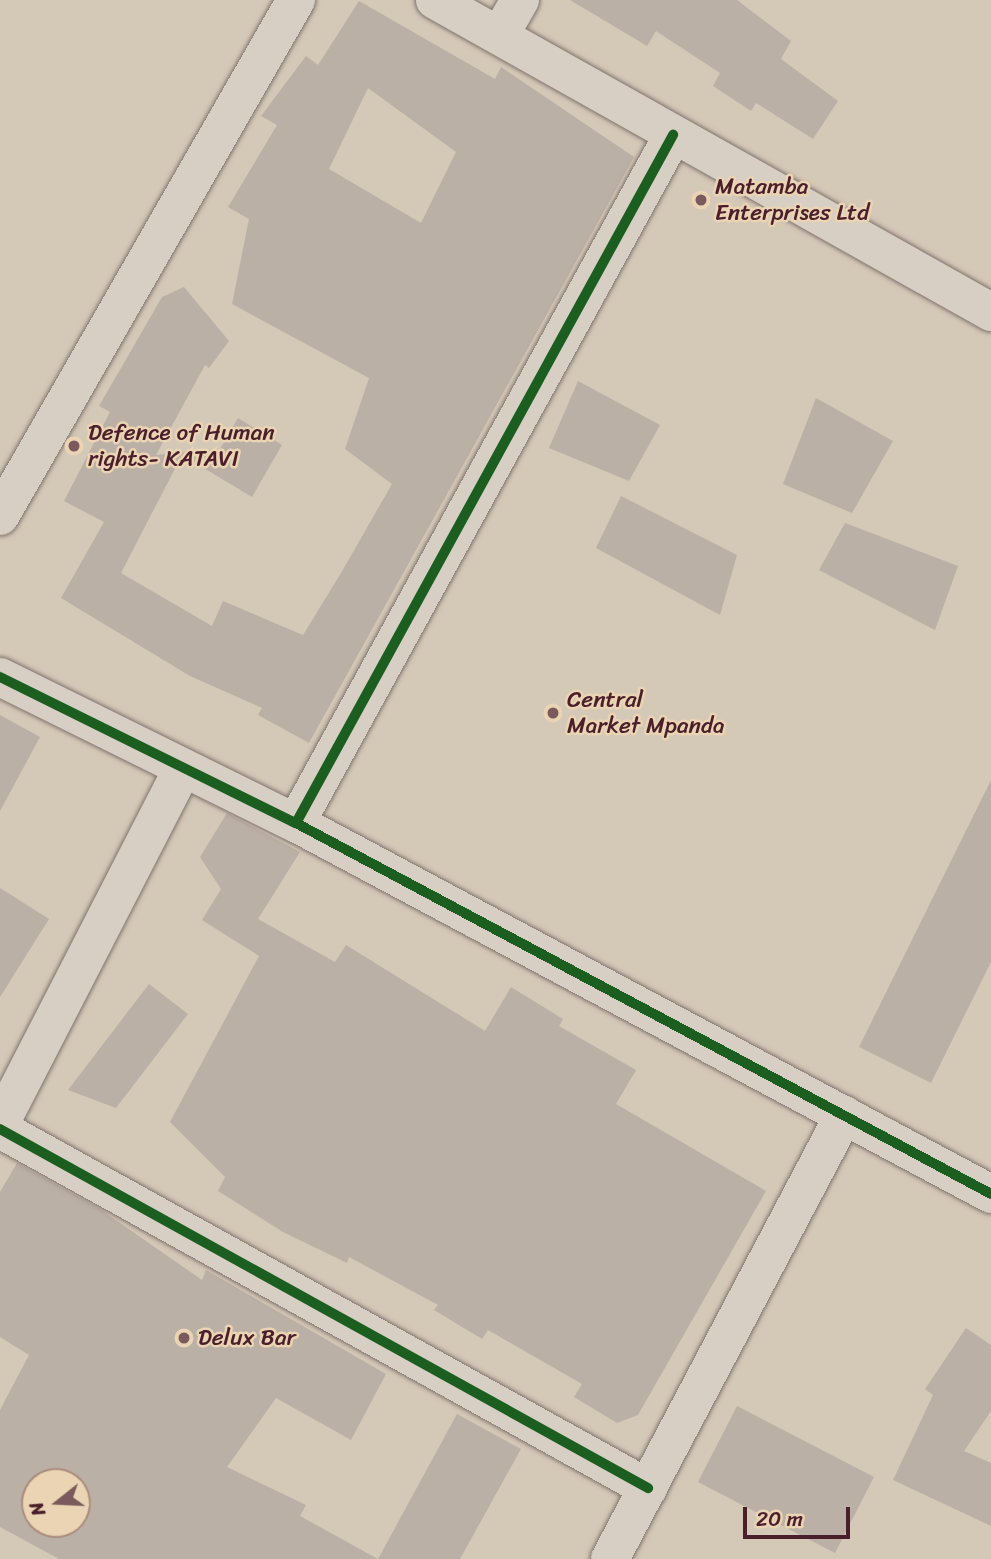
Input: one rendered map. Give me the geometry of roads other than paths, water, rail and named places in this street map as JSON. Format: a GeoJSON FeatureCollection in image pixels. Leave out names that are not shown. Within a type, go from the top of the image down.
{"type":"FeatureCollection","features":[{"type":"Feature","properties":{"kind":"street"},"geometry":{"type":"LineString","coordinates":[[0,516],[296,0]]}},
{"type":"Feature","properties":{"kind":"street"},"geometry":{"type":"LineString","coordinates":[[435,0],[501,33],[673,135],[991,312]]}},
{"type":"Feature","properties":{"kind":"street"},"geometry":{"type":"LineString","coordinates":[[501,33],[520,0]]}},
{"type":"Feature","properties":{"kind":"street"},"geometry":{"type":"LineString","coordinates":[[296,823],[673,135]]}},
{"type":"Feature","properties":{"kind":"street"},"geometry":{"type":"LineString","coordinates":[[0,677],[181,772],[296,823],[991,1194]]}},
{"type":"Feature","properties":{"kind":"street"},"geometry":{"type":"LineString","coordinates":[[0,1124],[181,772]]}},
{"type":"Feature","properties":{"kind":"street"},"geometry":{"type":"LineString","coordinates":[[610,1559],[844,1115]]}},
{"type":"Feature","properties":{"kind":"street"},"geometry":{"type":"LineString","coordinates":[[0,1129],[648,1488]]}},
{"type":"Feature","properties":{"kind":"place","name":"Matamba Enterprises Ltd"},"geometry":{"type":"Point","coordinates":[701,200]}},
{"type":"Feature","properties":{"kind":"place","name":"Defence of Human rights- KATAVI"},"geometry":{"type":"Point","coordinates":[74,446]}},
{"type":"Feature","properties":{"kind":"place","name":"Central Market Mpanda"},"geometry":{"type":"Point","coordinates":[553,713]}},
{"type":"Feature","properties":{"kind":"place","name":"Delux Bar"},"geometry":{"type":"Point","coordinates":[184,1338]}}]}
